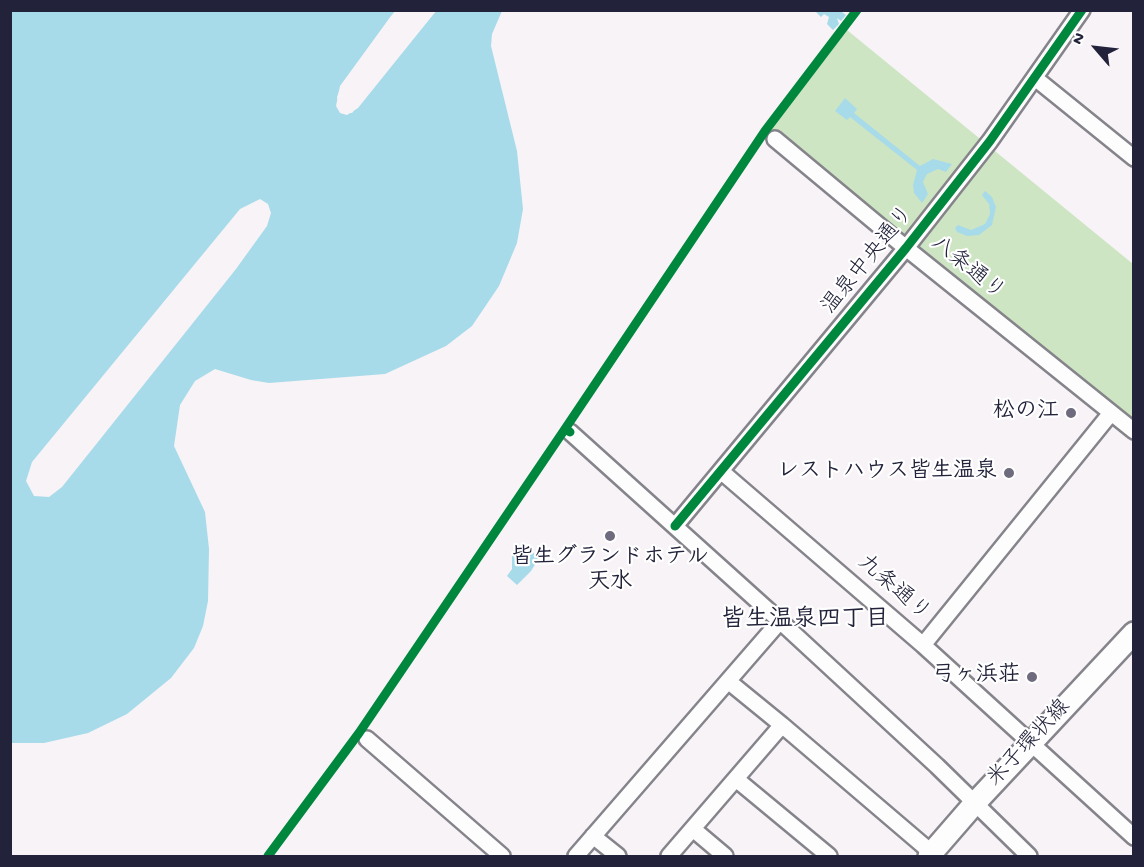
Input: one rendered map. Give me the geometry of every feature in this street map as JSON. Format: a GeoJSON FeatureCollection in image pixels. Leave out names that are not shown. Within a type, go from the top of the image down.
{"type":"FeatureCollection","features":[{"type":"Feature","properties":{"kind":"main road","name":"米子環状線"},"geometry":{"type":"LineString","coordinates":[[931,855],[975,803],[1134,633]]}},
{"type":"Feature","properties":{"kind":"street","name":"温泉中央通り"},"geometry":{"type":"LineString","coordinates":[[675,526],[906,248],[1035,78],[1082,10]]}},
{"type":"Feature","properties":{"kind":"street"},"geometry":{"type":"LineString","coordinates":[[1035,78],[1134,158]]}},
{"type":"Feature","properties":{"kind":"street","name":"八条通り"},"geometry":{"type":"LineString","coordinates":[[775,139],[906,248],[1134,431]]}},
{"type":"Feature","properties":{"kind":"street"},"geometry":{"type":"LineString","coordinates":[[923,645],[1111,413]]}},
{"type":"Feature","properties":{"kind":"street"},"geometry":{"type":"LineString","coordinates":[[570,432],[780,621],[1029,856]]}},
{"type":"Feature","properties":{"kind":"street","name":"九条通り"},"geometry":{"type":"LineString","coordinates":[[722,472],[1033,742],[1134,837]]}},
{"type":"Feature","properties":{"kind":"street"},"geometry":{"type":"LineString","coordinates":[[576,856],[780,621]]}},
{"type":"Feature","properties":{"kind":"street"},"geometry":{"type":"LineString","coordinates":[[728,681],[931,855]]}},
{"type":"Feature","properties":{"kind":"street"},"geometry":{"type":"LineString","coordinates":[[669,856],[782,725]]}},
{"type":"Feature","properties":{"kind":"street"},"geometry":{"type":"LineString","coordinates":[[367,739],[502,856]]}},
{"type":"Feature","properties":{"kind":"street"},"geometry":{"type":"LineString","coordinates":[[736,779],[829,856]]}},
{"type":"Feature","properties":{"kind":"street"},"geometry":{"type":"LineString","coordinates":[[693,829],[725,856]]}},
{"type":"Feature","properties":{"kind":"street"},"geometry":{"type":"LineString","coordinates":[[593,836],[618,856]]}},
{"type":"Feature","properties":{"kind":"green space"},"geometry":{"type":"Polygon","coordinates":[[[847,30],[1133,264],[1133,422],[771,129],[847,30]]]}},
{"type":"Feature","properties":{"kind":"water"},"geometry":{"type":"Polygon","coordinates":[[[11,11],[395,11],[341,86],[337,97],[340,112],[352,113],[436,11],[502,11],[492,34],[491,46],[517,151],[523,209],[517,243],[499,286],[472,326],[446,346],[385,374],[269,383],[215,369],[195,381],[180,405],[174,446],[205,512],[209,549],[208,601],[203,626],[194,648],[171,678],[127,714],[88,733],[44,743],[11,743],[11,11]],[[260,201],[241,210],[34,464],[28,480],[35,494],[49,494],[59,486],[265,226],[269,213],[260,201]]]}},
{"type":"Feature","properties":{"kind":"water"},"geometry":{"type":"Polygon","coordinates":[[[815,11],[849,11],[842,12],[846,15],[841,21],[837,18],[839,24],[833,30],[827,24],[829,17],[824,14],[821,17],[815,11]]]}},
{"type":"Feature","properties":{"kind":"water"},"geometry":{"type":"Polygon","coordinates":[[[845,98],[857,109],[854,113],[920,166],[933,159],[952,164],[946,172],[938,169],[927,174],[923,182],[928,194],[922,203],[914,193],[913,185],[917,170],[850,117],[847,120],[835,111],[845,98]]]}},
{"type":"Feature","properties":{"kind":"water"},"geometry":{"type":"Polygon","coordinates":[[[985,191],[992,197],[996,207],[992,225],[979,235],[967,236],[957,232],[955,228],[958,225],[971,230],[985,224],[990,214],[989,204],[982,195],[985,191]]]}},
{"type":"Feature","properties":{"kind":"water"},"geometry":{"type":"Polygon","coordinates":[[[520,545],[527,547],[539,558],[531,571],[517,585],[507,576],[512,569],[512,552],[520,545]]]}},
{"type":"Feature","properties":{"kind":"pier"},"geometry":{"type":"Polygon","coordinates":[[[398,10],[343,87],[339,106],[343,111],[351,110],[368,93],[432,10],[436,11],[358,108],[347,115],[340,113],[336,106],[340,86],[391,16],[398,10]]]}},
{"type":"Feature","properties":{"kind":"pier"},"geometry":{"type":"Polygon","coordinates":[[[260,199],[268,204],[271,213],[267,226],[236,269],[62,487],[49,497],[34,496],[26,481],[32,462],[240,209],[260,199]],[[260,204],[243,212],[36,466],[31,480],[37,491],[48,491],[57,484],[232,266],[262,225],[266,212],[260,204]]]}},
{"type":"Feature","properties":{"kind":"cycle path"},"geometry":{"type":"LineString","coordinates":[[570,432],[565,429],[765,131],[857,10]]}},
{"type":"Feature","properties":{"kind":"cycle path"},"geometry":{"type":"LineString","coordinates":[[675,526],[906,248],[990,141],[1082,10]]}},
{"type":"Feature","properties":{"kind":"cycle path"},"geometry":{"type":"LineString","coordinates":[[268,856],[359,733],[565,429]]}},
{"type":"Feature","properties":{"kind":"place","name":"松の江"},"geometry":{"type":"Point","coordinates":[1071,413]}},
{"type":"Feature","properties":{"kind":"place","name":"レストハウス皆生温泉"},"geometry":{"type":"Point","coordinates":[1009,473]}},
{"type":"Feature","properties":{"kind":"place","name":"皆生グランドホテル 天水"},"geometry":{"type":"Point","coordinates":[610,536]}},
{"type":"Feature","properties":{"kind":"place","name":"弓ヶ浜荘"},"geometry":{"type":"Point","coordinates":[1032,677]}},
{"type":"Feature","properties":{"kind":"district","name":"皆生温泉四丁目"},"geometry":{"type":"Point","coordinates":[805,621]}}]}
